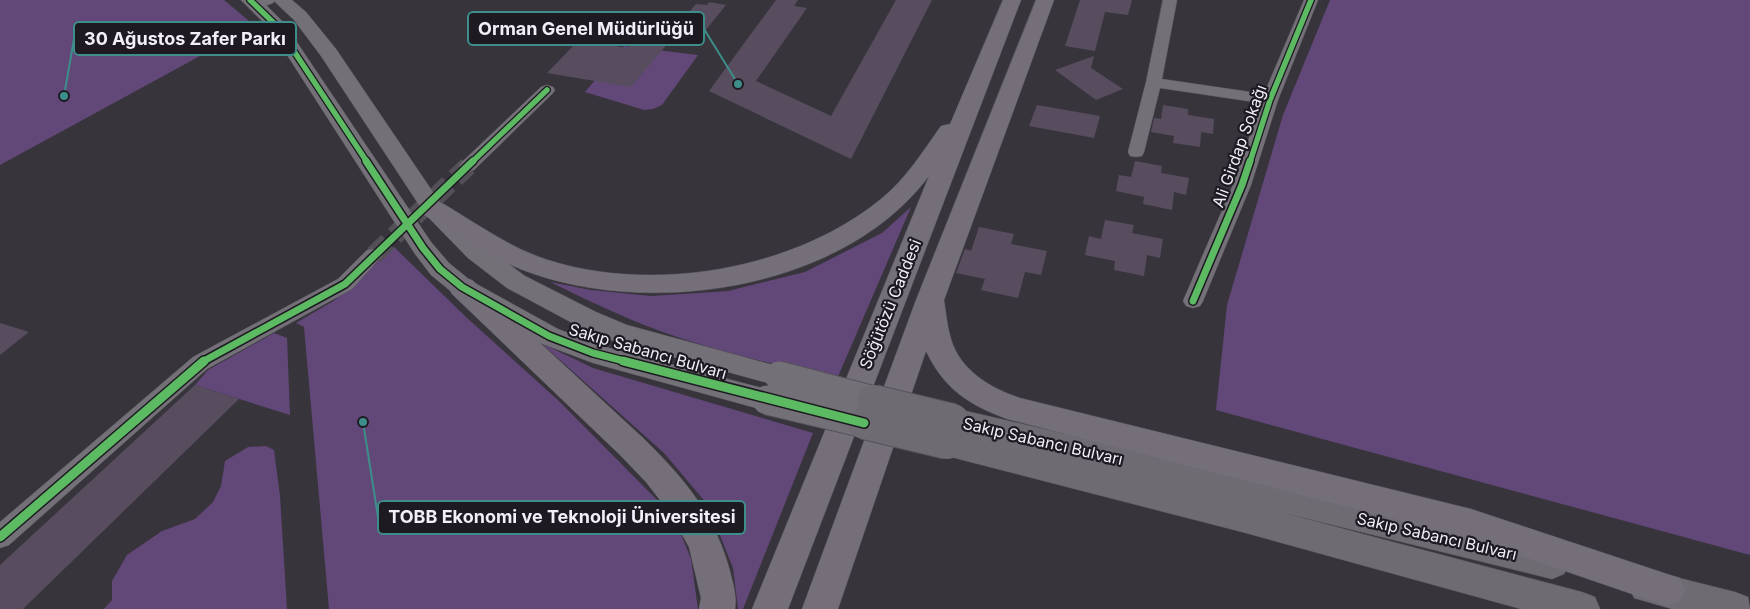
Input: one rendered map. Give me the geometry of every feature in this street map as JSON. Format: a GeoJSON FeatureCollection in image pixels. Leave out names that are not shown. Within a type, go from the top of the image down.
{"type":"FeatureCollection","features":[{"type":"Feature","properties":{"kind":"main road","name":"Söğütözü Caddesi"},"geometry":{"type":"LineString","coordinates":[[770,609],[1012,0]]}},
{"type":"Feature","properties":{"kind":"main road"},"geometry":{"type":"LineString","coordinates":[[820,609],[930,300],[1045,0]]}},
{"type":"Feature","properties":{"kind":"main road"},"geometry":{"type":"LineString","coordinates":[[433,209],[516,256],[542,268],[574,277],[612,282],[650,283],[703,281],[752,273],[803,257],[866,225],[892,204],[968,107]]}},
{"type":"Feature","properties":{"kind":"main road"},"geometry":{"type":"LineString","coordinates":[[462,287],[631,446],[657,472],[676,495],[705,544],[719,598],[717,609]]}},
{"type":"Feature","properties":{"kind":"main road"},"geometry":{"type":"LineString","coordinates":[[930,300],[936,338],[950,368],[963,383],[997,404],[1471,524],[1667,590]]}},
{"type":"Feature","properties":{"kind":"main road","name":"Sakıp Sabancı Bulvarı"},"geometry":{"type":"LineString","coordinates":[[869,412],[1667,590],[1736,609]]}},
{"type":"Feature","properties":{"kind":"main road","name":"Sakıp Sabancı Bulvarı"},"geometry":{"type":"LineString","coordinates":[[950,431],[1246,518],[1582,609]]}},
{"type":"Feature","properties":{"kind":"street","name":"Sakıp Sabancı Bulvarı"},"geometry":{"type":"LineString","coordinates":[[282,0],[300,16],[329,53],[433,209],[476,252],[516,282],[587,319],[620,333],[773,388]]}},
{"type":"Feature","properties":{"kind":"street"},"geometry":{"type":"LineString","coordinates":[[1136,152],[1154,82],[1170,0]]}},
{"type":"Feature","properties":{"kind":"street","name":"Ali Girdap Sokağı"},"geometry":{"type":"LineString","coordinates":[[1193,300],[1242,185],[1270,100],[1311,0]]}},
{"type":"Feature","properties":{"kind":"street","name":"Sakıp Sabancı Bulvarı"},"geometry":{"type":"LineString","coordinates":[[258,2],[278,27],[423,248],[440,269],[462,287],[549,336],[593,353],[773,388],[869,412]]}},
{"type":"Feature","properties":{"kind":"street"},"geometry":{"type":"LineString","coordinates":[[1154,82],[1270,100]]}},
{"type":"Feature","properties":{"kind":"street"},"geometry":{"type":"LineString","coordinates":[[468,166],[547,90]]}},
{"type":"Feature","properties":{"kind":"street"},"geometry":{"type":"LineString","coordinates":[[0,537],[200,363],[345,284],[374,255]]}},
{"type":"Feature","properties":{"kind":"shaded area"},"geometry":{"type":"Polygon","coordinates":[[[0,0],[224,0],[255,26],[0,165],[0,0]]]}},
{"type":"Feature","properties":{"kind":"shaded area"},"geometry":{"type":"Polygon","coordinates":[[[1330,0],[1750,0],[1750,555],[1216,410],[1227,305],[1283,115],[1330,0]]]}},
{"type":"Feature","properties":{"kind":"shaded area"},"geometry":{"type":"Polygon","coordinates":[[[624,46],[698,55],[662,105],[644,110],[585,92],[624,46]]]}},
{"type":"Feature","properties":{"kind":"shaded area"},"geometry":{"type":"Polygon","coordinates":[[[911,207],[837,379],[740,356],[683,339],[632,320],[550,282],[591,290],[651,296],[728,291],[805,272],[882,233],[911,207]]]}},
{"type":"Feature","properties":{"kind":"shaded area"},"geometry":{"type":"Polygon","coordinates":[[[394,247],[467,318],[560,402],[674,517],[691,559],[698,609],[329,609],[304,327],[296,323],[335,300],[394,247]]]}},
{"type":"Feature","properties":{"kind":"shaded area"},"geometry":{"type":"Polygon","coordinates":[[[274,333],[287,338],[290,415],[195,385],[208,370],[274,333]]]}},
{"type":"Feature","properties":{"kind":"shaded area"},"geometry":{"type":"Polygon","coordinates":[[[541,343],[593,368],[813,433],[743,609],[738,609],[733,568],[708,505],[664,453],[541,343]]]}},
{"type":"Feature","properties":{"kind":"shaded area"},"geometry":{"type":"Polygon","coordinates":[[[266,446],[274,450],[280,496],[287,609],[104,609],[112,600],[112,581],[127,555],[162,531],[195,519],[213,502],[221,486],[225,461],[248,447],[266,446]]]}},
{"type":"Feature","properties":{"kind":"building"},"geometry":{"type":"Polygon","coordinates":[[[776,0],[798,0],[794,6],[807,8],[756,81],[831,116],[896,0],[932,0],[851,159],[709,91],[776,0]]]}},
{"type":"Feature","properties":{"kind":"building"},"geometry":{"type":"Polygon","coordinates":[[[1080,0],[1132,0],[1128,15],[1105,12],[1095,51],[1065,46],[1080,0]]]}},
{"type":"Feature","properties":{"kind":"building"},"geometry":{"type":"Polygon","coordinates":[[[709,2],[726,5],[693,46],[669,42],[631,87],[547,73],[579,40],[628,48],[658,14],[684,18],[696,4],[707,5],[709,2]]]}},
{"type":"Feature","properties":{"kind":"building"},"geometry":{"type":"Polygon","coordinates":[[[1094,56],[1091,68],[1123,89],[1096,100],[1055,70],[1094,56]]]}},
{"type":"Feature","properties":{"kind":"building"},"geometry":{"type":"Polygon","coordinates":[[[1037,105],[1100,116],[1094,138],[1029,126],[1037,105]]]}},
{"type":"Feature","properties":{"kind":"building"},"geometry":{"type":"Polygon","coordinates":[[[1163,105],[1188,109],[1188,115],[1214,119],[1213,134],[1201,132],[1200,147],[1173,143],[1174,136],[1151,132],[1154,118],[1161,119],[1163,105]]]}},
{"type":"Feature","properties":{"kind":"building"},"geometry":{"type":"Polygon","coordinates":[[[1135,161],[1162,166],[1161,173],[1189,178],[1186,195],[1174,192],[1172,210],[1143,204],[1144,197],[1116,191],[1119,175],[1131,177],[1135,161]]]}},
{"type":"Feature","properties":{"kind":"building"},"geometry":{"type":"Polygon","coordinates":[[[1105,220],[1134,225],[1132,233],[1163,239],[1160,258],[1147,255],[1144,276],[1114,270],[1115,261],[1085,255],[1089,236],[1101,239],[1105,220]]]}},
{"type":"Feature","properties":{"kind":"building"},"geometry":{"type":"Polygon","coordinates":[[[979,227],[1014,234],[1011,244],[1047,251],[1041,275],[1025,272],[1018,298],[981,290],[985,279],[956,273],[965,249],[971,251],[979,227]]]}},
{"type":"Feature","properties":{"kind":"building"},"geometry":{"type":"Polygon","coordinates":[[[0,323],[29,332],[0,355],[0,323]]]}},
{"type":"Feature","properties":{"kind":"building"},"geometry":{"type":"Polygon","coordinates":[[[195,385],[239,399],[23,609],[0,609],[0,565],[195,385]]]}},
{"type":"Feature","properties":{"kind":"tunnel"},"geometry":{"type":"LineString","coordinates":[[374,255],[468,166]]}},
{"type":"Feature","properties":{"kind":"cycle path"},"geometry":{"type":"LineString","coordinates":[[250,0],[278,27],[423,248],[440,269],[462,287],[549,336],[593,353],[864,423]]}},
{"type":"Feature","properties":{"kind":"cycle path"},"geometry":{"type":"LineString","coordinates":[[1193,301],[1242,185],[1270,100],[1311,0]]}},
{"type":"Feature","properties":{"kind":"cycle path"},"geometry":{"type":"LineString","coordinates":[[0,537],[200,363],[345,284],[547,90]]}},
{"type":"Feature","properties":{"kind":"place","name":"Orman Genel Müdürlüğü"},"geometry":{"type":"Point","coordinates":[738,84]}},
{"type":"Feature","properties":{"kind":"place","name":"30 Ağustos Zafer Parkı"},"geometry":{"type":"Point","coordinates":[64,96]}},
{"type":"Feature","properties":{"kind":"place","name":"TOBB Ekonomi ve Teknoloji Üniversitesi"},"geometry":{"type":"Point","coordinates":[363,422]}}]}
